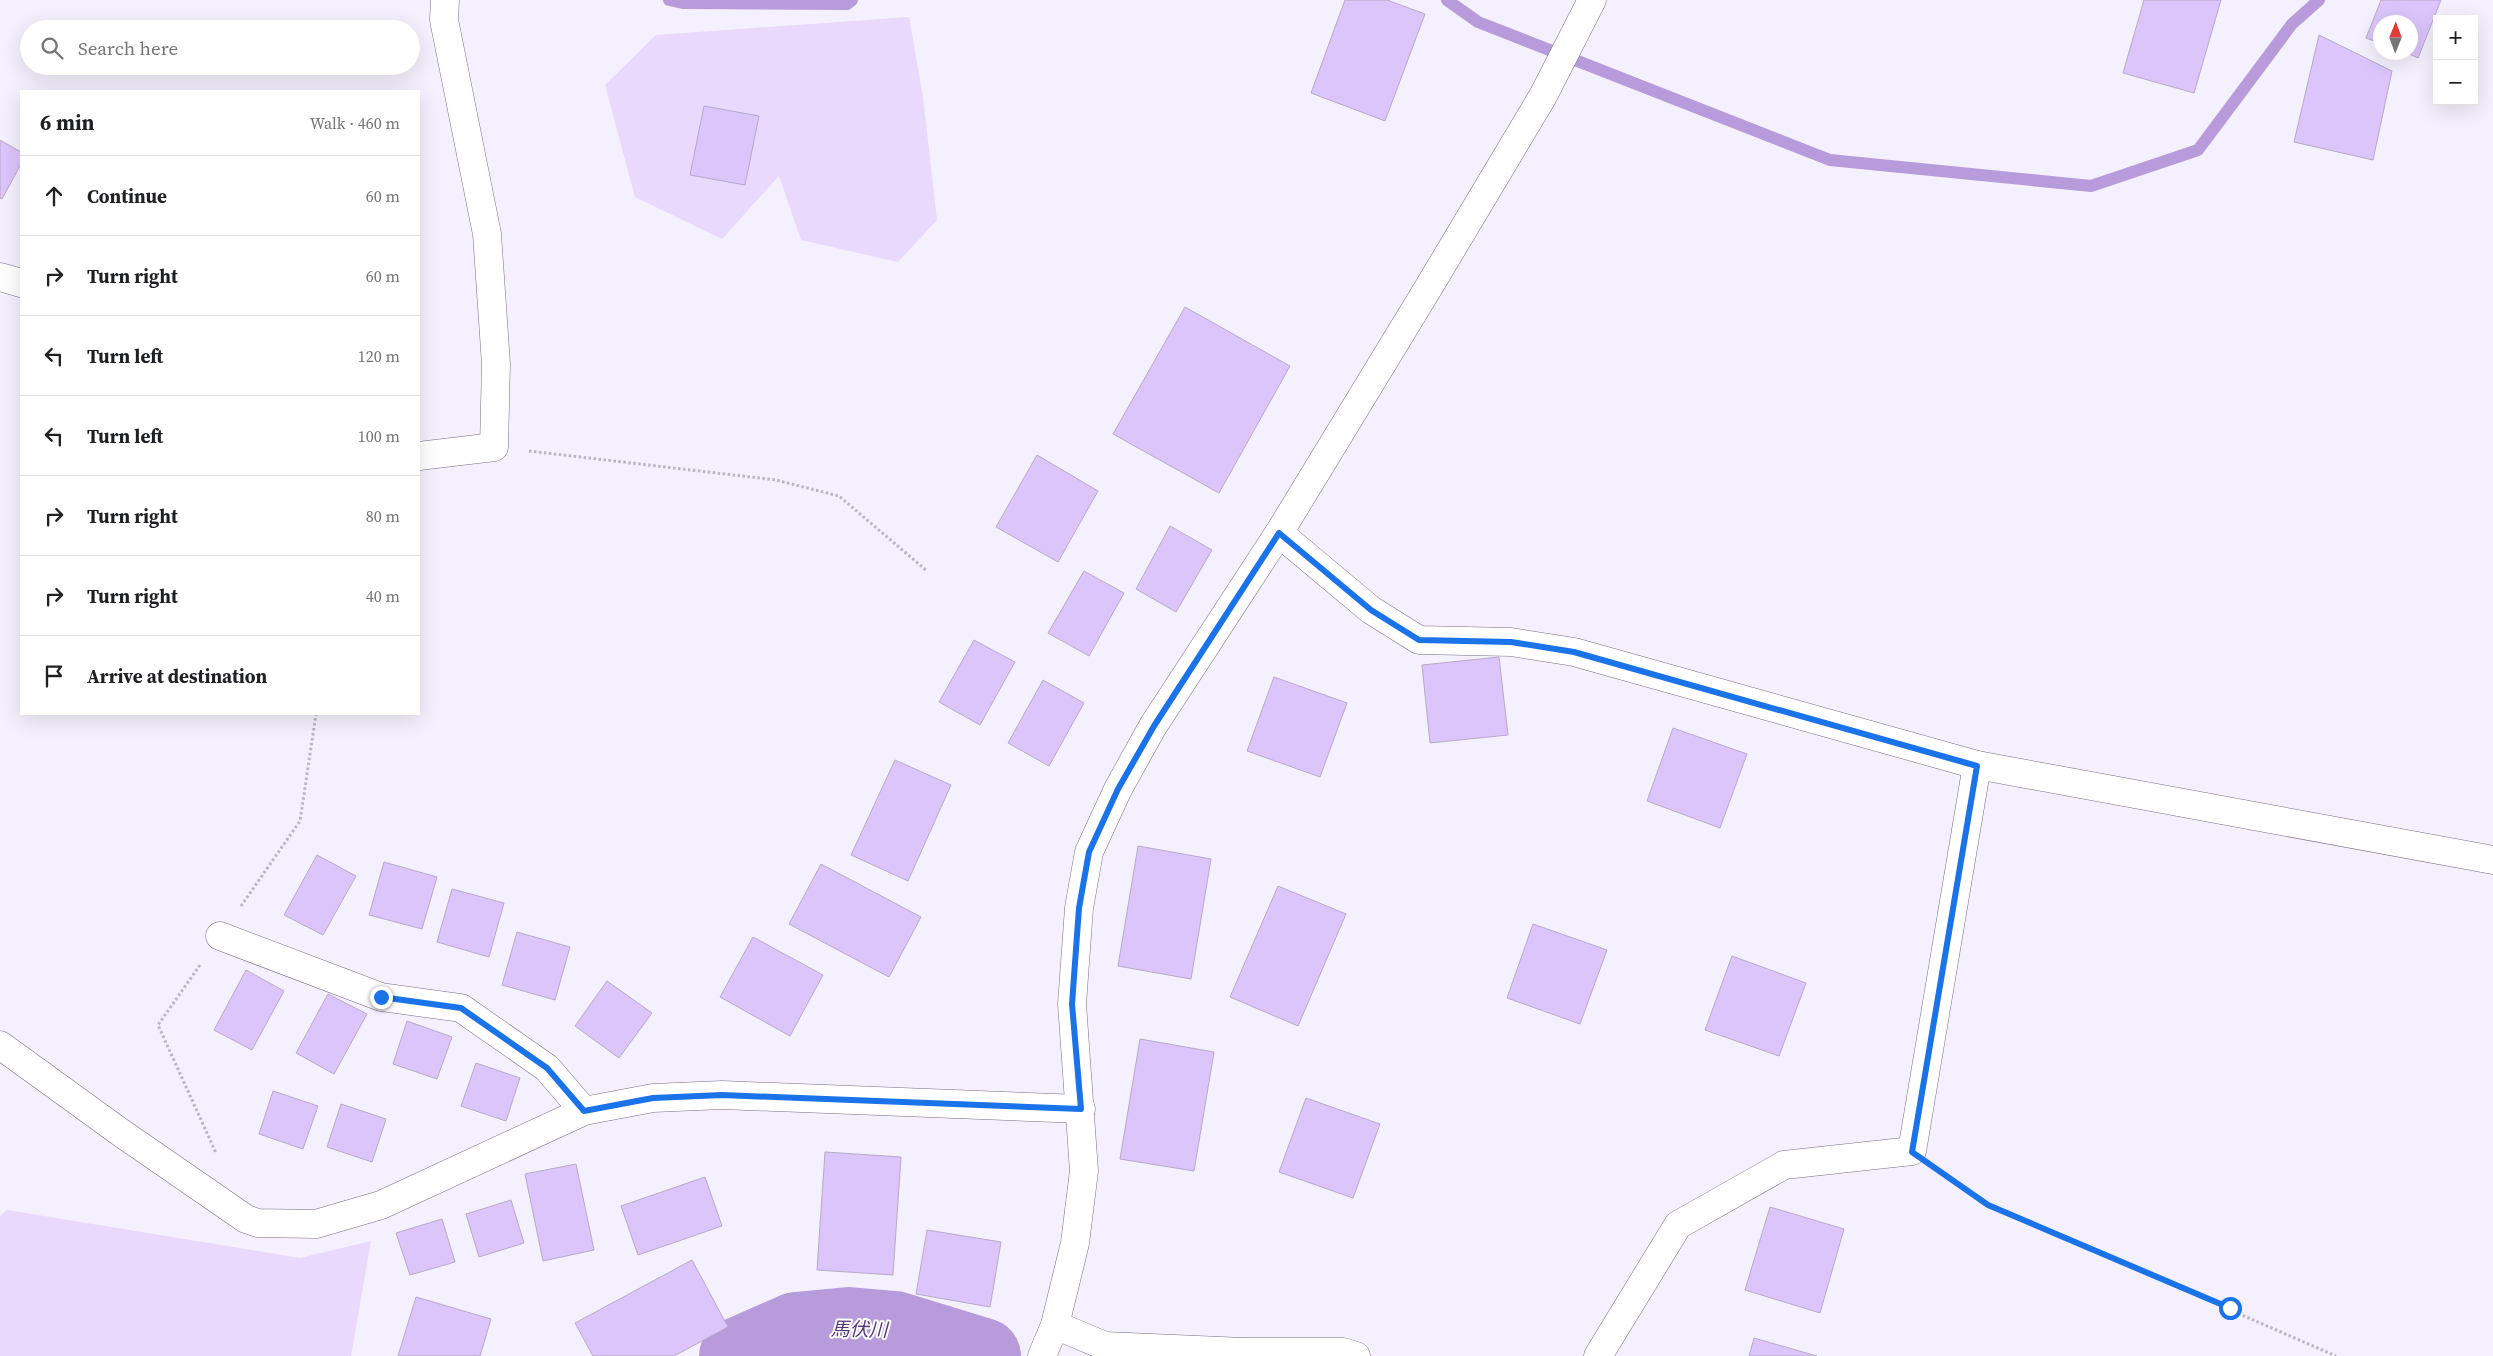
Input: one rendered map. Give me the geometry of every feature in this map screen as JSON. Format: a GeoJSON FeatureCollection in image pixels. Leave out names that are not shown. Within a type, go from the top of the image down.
{"type":"FeatureCollection","features":[{"type":"Feature","properties":{"kind":"street"},"geometry":{"type":"LineString","coordinates":[[420,456],[494,447],[496,364],[487,234],[444,20],[445,0]]}},
{"type":"Feature","properties":{"kind":"street"},"geometry":{"type":"LineString","coordinates":[[1356,1356],[1343,1352],[1244,1352],[1048,1342],[1076,1243],[1084,1171],[1072,1004],[1079,908],[1089,852],[1118,789],[1154,726],[1279,533],[1543,96],[1589,7]]}},
{"type":"Feature","properties":{"kind":"street"},"geometry":{"type":"LineString","coordinates":[[0,277],[20,283]]}},
{"type":"Feature","properties":{"kind":"street"},"geometry":{"type":"LineString","coordinates":[[1279,533],[1371,610],[1419,640],[1511,642],[1574,652],[1977,766],[2493,860]]}},
{"type":"Feature","properties":{"kind":"street"},"geometry":{"type":"LineString","coordinates":[[1598,1356],[1678,1224],[1784,1165],[1912,1152],[1977,766]]}},
{"type":"Feature","properties":{"kind":"street"},"geometry":{"type":"LineString","coordinates":[[220,936],[381,997],[461,1008],[547,1068],[584,1111]]}},
{"type":"Feature","properties":{"kind":"street"},"geometry":{"type":"LineString","coordinates":[[0,1045],[120,1132],[246,1219],[258,1223],[316,1224],[381,1205],[584,1111],[653,1098],[722,1095],[1081,1109]]}},
{"type":"Feature","properties":{"kind":"path"},"geometry":{"type":"LineString","coordinates":[[494,447],[776,480],[839,496],[927,571]]}},
{"type":"Feature","properties":{"kind":"path"},"geometry":{"type":"LineString","coordinates":[[1912,1152],[1988,1205],[2336,1356]]}},
{"type":"Feature","properties":{"kind":"shaded area"},"geometry":{"type":"Polygon","coordinates":[[[909,17],[923,97],[937,220],[898,262],[801,240],[779,176],[722,239],[635,197],[605,85],[656,35],[909,17]]]}},
{"type":"Feature","properties":{"kind":"shaded area"},"geometry":{"type":"Polygon","coordinates":[[[7,1210],[300,1258],[371,1241],[351,1356],[0,1356],[0,1216],[7,1210]]]}},
{"type":"Feature","properties":{"kind":"building"},"geometry":{"type":"Polygon","coordinates":[[[1345,0],[1387,0],[1425,14],[1385,121],[1311,93],[1345,0]]]}},
{"type":"Feature","properties":{"kind":"building"},"geometry":{"type":"Polygon","coordinates":[[[2144,0],[2221,0],[2194,93],[2123,73],[2144,0]]]}},
{"type":"Feature","properties":{"kind":"building"},"geometry":{"type":"Polygon","coordinates":[[[2381,0],[2441,0],[2435,15],[2433,15],[2433,20],[2418,58],[2418,15],[2375,15],[2381,0]]]}},
{"type":"Feature","properties":{"kind":"building"},"geometry":{"type":"Polygon","coordinates":[[[2373,20],[2373,40],[2366,38],[2373,20]]]}},
{"type":"Feature","properties":{"kind":"building"},"geometry":{"type":"Polygon","coordinates":[[[2319,35],[2392,71],[2373,160],[2294,142],[2319,35]]]}},
{"type":"Feature","properties":{"kind":"building"},"geometry":{"type":"Polygon","coordinates":[[[704,106],[759,116],[745,185],[690,175],[704,106]]]}},
{"type":"Feature","properties":{"kind":"building"},"geometry":{"type":"Polygon","coordinates":[[[0,140],[20,151],[20,166],[2,199],[0,198],[0,140]]]}},
{"type":"Feature","properties":{"kind":"building"},"geometry":{"type":"Polygon","coordinates":[[[1185,307],[1290,366],[1219,493],[1113,434],[1185,307]]]}},
{"type":"Feature","properties":{"kind":"building"},"geometry":{"type":"Polygon","coordinates":[[[1037,455],[1098,491],[1058,562],[996,527],[1037,455]]]}},
{"type":"Feature","properties":{"kind":"building"},"geometry":{"type":"Polygon","coordinates":[[[1170,526],[1212,550],[1176,612],[1136,589],[1170,526]]]}},
{"type":"Feature","properties":{"kind":"building"},"geometry":{"type":"Polygon","coordinates":[[[1084,571],[1124,593],[1089,656],[1048,633],[1084,571]]]}},
{"type":"Feature","properties":{"kind":"building"},"geometry":{"type":"Polygon","coordinates":[[[974,640],[1015,662],[980,725],[939,702],[974,640]]]}},
{"type":"Feature","properties":{"kind":"building"},"geometry":{"type":"Polygon","coordinates":[[[1499,657],[1508,735],[1430,743],[1422,665],[1499,657]]]}},
{"type":"Feature","properties":{"kind":"building"},"geometry":{"type":"Polygon","coordinates":[[[1274,677],[1347,703],[1320,777],[1247,751],[1274,677]]]}},
{"type":"Feature","properties":{"kind":"building"},"geometry":{"type":"Polygon","coordinates":[[[1043,680],[1084,703],[1049,766],[1008,743],[1043,680]]]}},
{"type":"Feature","properties":{"kind":"building"},"geometry":{"type":"Polygon","coordinates":[[[1673,728],[1747,754],[1720,828],[1647,801],[1673,728]]]}},
{"type":"Feature","properties":{"kind":"building"},"geometry":{"type":"Polygon","coordinates":[[[895,760],[951,785],[908,881],[851,855],[895,760]]]}},
{"type":"Feature","properties":{"kind":"building"},"geometry":{"type":"Polygon","coordinates":[[[1138,846],[1211,859],[1191,979],[1118,966],[1138,846]]]}},
{"type":"Feature","properties":{"kind":"building"},"geometry":{"type":"Polygon","coordinates":[[[317,855],[356,876],[323,935],[284,915],[317,855]]]}},
{"type":"Feature","properties":{"kind":"building"},"geometry":{"type":"Polygon","coordinates":[[[384,862],[437,877],[422,929],[369,915],[384,862]]]}},
{"type":"Feature","properties":{"kind":"building"},"geometry":{"type":"Polygon","coordinates":[[[821,864],[921,917],[889,977],[789,924],[821,864]]]}},
{"type":"Feature","properties":{"kind":"building"},"geometry":{"type":"Polygon","coordinates":[[[1278,886],[1346,914],[1298,1026],[1230,997],[1278,886]]]}},
{"type":"Feature","properties":{"kind":"building"},"geometry":{"type":"Polygon","coordinates":[[[452,889],[504,903],[489,957],[437,942],[452,889]]]}},
{"type":"Feature","properties":{"kind":"building"},"geometry":{"type":"Polygon","coordinates":[[[1533,924],[1607,950],[1580,1024],[1507,998],[1533,924]]]}},
{"type":"Feature","properties":{"kind":"building"},"geometry":{"type":"Polygon","coordinates":[[[517,932],[570,947],[555,1000],[502,985],[517,932]]]}},
{"type":"Feature","properties":{"kind":"building"},"geometry":{"type":"Polygon","coordinates":[[[753,937],[823,975],[790,1036],[720,997],[753,937]]]}},
{"type":"Feature","properties":{"kind":"building"},"geometry":{"type":"Polygon","coordinates":[[[1732,956],[1806,983],[1779,1056],[1705,1030],[1732,956]]]}},
{"type":"Feature","properties":{"kind":"building"},"geometry":{"type":"Polygon","coordinates":[[[246,970],[284,991],[252,1050],[214,1030],[246,970]]]}},
{"type":"Feature","properties":{"kind":"building"},"geometry":{"type":"Polygon","coordinates":[[[607,981],[652,1013],[619,1058],[575,1026],[607,981]]]}},
{"type":"Feature","properties":{"kind":"building"},"geometry":{"type":"Polygon","coordinates":[[[328,994],[367,1014],[334,1074],[296,1053],[328,994]]]}},
{"type":"Feature","properties":{"kind":"building"},"geometry":{"type":"Polygon","coordinates":[[[407,1021],[452,1037],[437,1079],[393,1064],[407,1021]]]}},
{"type":"Feature","properties":{"kind":"building"},"geometry":{"type":"Polygon","coordinates":[[[1140,1039],[1214,1052],[1194,1171],[1120,1159],[1140,1039]]]}},
{"type":"Feature","properties":{"kind":"building"},"geometry":{"type":"Polygon","coordinates":[[[476,1063],[520,1078],[506,1121],[461,1106],[476,1063]]]}},
{"type":"Feature","properties":{"kind":"building"},"geometry":{"type":"Polygon","coordinates":[[[273,1091],[318,1106],[303,1149],[259,1134],[273,1091]]]}},
{"type":"Feature","properties":{"kind":"building"},"geometry":{"type":"Polygon","coordinates":[[[1306,1098],[1380,1124],[1353,1198],[1279,1172],[1306,1098]]]}},
{"type":"Feature","properties":{"kind":"building"},"geometry":{"type":"Polygon","coordinates":[[[341,1104],[386,1119],[372,1162],[327,1147],[341,1104]]]}},
{"type":"Feature","properties":{"kind":"building"},"geometry":{"type":"Polygon","coordinates":[[[825,1152],[901,1157],[893,1275],[817,1270],[825,1152]]]}},
{"type":"Feature","properties":{"kind":"building"},"geometry":{"type":"Polygon","coordinates":[[[576,1164],[594,1250],[543,1261],[525,1174],[576,1164]]]}},
{"type":"Feature","properties":{"kind":"building"},"geometry":{"type":"Polygon","coordinates":[[[705,1177],[722,1226],[638,1255],[621,1206],[705,1177]]]}},
{"type":"Feature","properties":{"kind":"building"},"geometry":{"type":"Polygon","coordinates":[[[511,1200],[524,1243],[479,1257],[466,1214],[511,1200]]]}},
{"type":"Feature","properties":{"kind":"building"},"geometry":{"type":"Polygon","coordinates":[[[1770,1207],[1844,1229],[1820,1313],[1745,1290],[1770,1207]]]}},
{"type":"Feature","properties":{"kind":"building"},"geometry":{"type":"Polygon","coordinates":[[[442,1219],[455,1262],[410,1275],[396,1233],[442,1219]]]}},
{"type":"Feature","properties":{"kind":"building"},"geometry":{"type":"Polygon","coordinates":[[[927,1230],[1001,1242],[990,1307],[916,1294],[927,1230]]]}},
{"type":"Feature","properties":{"kind":"building"},"geometry":{"type":"Polygon","coordinates":[[[692,1260],[728,1327],[674,1356],[593,1356],[575,1323],[692,1260]]]}},
{"type":"Feature","properties":{"kind":"building"},"geometry":{"type":"Polygon","coordinates":[[[416,1297],[491,1319],[480,1356],[398,1356],[416,1297]]]}},
{"type":"Feature","properties":{"kind":"building"},"geometry":{"type":"Polygon","coordinates":[[[1754,1338],[1817,1356],[1749,1356],[1754,1338]]]}},
{"type":"Feature","properties":{"kind":"waterway"},"geometry":{"type":"LineString","coordinates":[[669,0],[683,3],[847,4],[852,0]]}},
{"type":"Feature","properties":{"kind":"waterway"},"geometry":{"type":"LineString","coordinates":[[1447,0],[1478,22],[1830,160],[2091,186],[2198,150],[2292,24],[2319,0]]}},
{"type":"Feature","properties":{"kind":"waterway","name":"馬伏川"},"geometry":{"type":"LineString","coordinates":[[737,1356],[796,1330],[849,1325],[895,1329],[983,1356]]}},
{"type":"Feature","properties":{"kind":"route"},"geometry":{"type":"LineString","coordinates":[[381,997],[461,1008],[547,1068],[584,1111],[653,1098],[722,1095],[1081,1109],[1072,1004],[1079,908],[1089,852],[1118,789],[1154,726],[1279,533],[1371,610],[1419,640],[1511,642],[1574,652],[1977,766],[1912,1152],[1988,1205],[2230,1308]]}}]}
